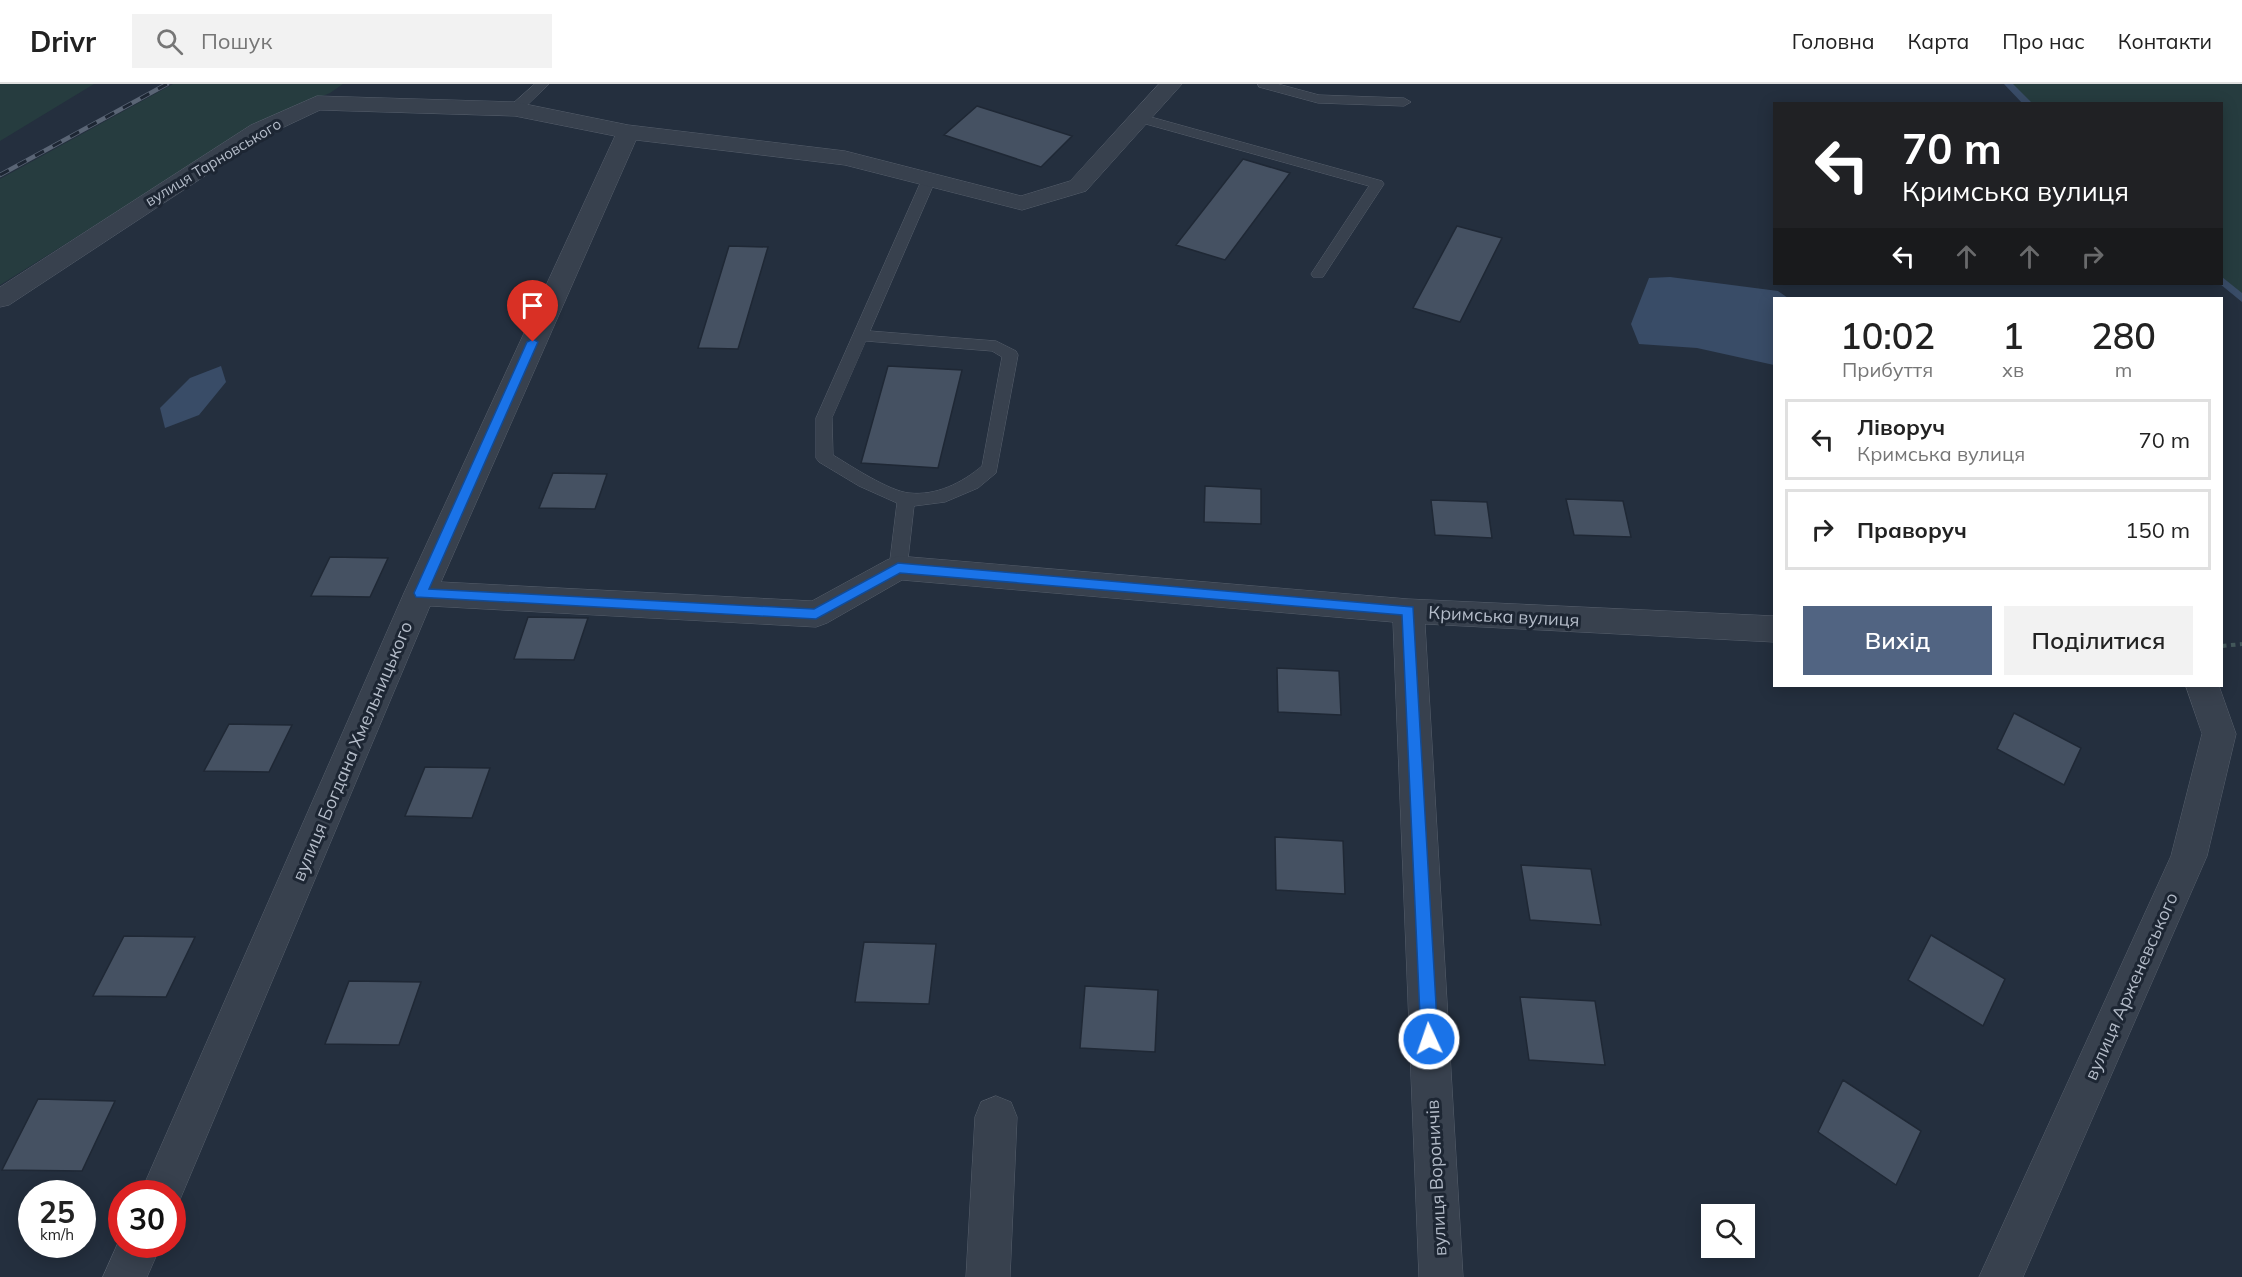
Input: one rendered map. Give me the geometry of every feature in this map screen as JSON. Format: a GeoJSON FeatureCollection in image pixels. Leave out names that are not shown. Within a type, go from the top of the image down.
{"type":"FeatureCollection","features":[{"type":"Feature","properties":{"kind":"street"},"geometry":{"type":"LineString","coordinates":[[628,132],[845,158],[1022,203],[1078,186],[1171,84]]}},
{"type":"Feature","properties":{"kind":"street","name":"вулиця Тарновського"},"geometry":{"type":"LineString","coordinates":[[0,299],[259,130],[317,103],[514,109],[628,132]]}},
{"type":"Feature","properties":{"kind":"street","name":"вулиця Богдана Хмельницького"},"geometry":{"type":"LineString","coordinates":[[167,1180],[420,593],[628,132]]}},
{"type":"Feature","properties":{"kind":"street"},"geometry":{"type":"LineString","coordinates":[[420,593],[816,614],[898,568]]}},
{"type":"Feature","properties":{"kind":"street","name":"Кримська вулиця"},"geometry":{"type":"LineString","coordinates":[[898,568],[1408,611],[1773,629]]}},
{"type":"Feature","properties":{"kind":"street","name":"вулиця Вороничів"},"geometry":{"type":"LineString","coordinates":[[1408,611],[1441,1277]]}},
{"type":"Feature","properties":{"kind":"street","name":"вулиця Арженевського"},"geometry":{"type":"LineString","coordinates":[[2001,1277],[2189,856],[2219,734],[2204,687]]}},
{"type":"Feature","properties":{"kind":"street"},"geometry":{"type":"LineString","coordinates":[[988,1277],[996,1117]]}},
{"type":"Feature","properties":{"kind":"street"},"geometry":{"type":"LineString","coordinates":[[125,1277],[133,1258]]}},
{"type":"Feature","properties":{"kind":"lane"},"geometry":{"type":"LineString","coordinates":[[514,109],[543,84]]}},
{"type":"Feature","properties":{"kind":"lane"},"geometry":{"type":"LineString","coordinates":[[1264,84],[1318,99],[1404,102]]}},
{"type":"Feature","properties":{"kind":"lane"},"geometry":{"type":"LineString","coordinates":[[1140,118],[1377,184],[1318,274]]}},
{"type":"Feature","properties":{"kind":"lane"},"geometry":{"type":"LineString","coordinates":[[860,335],[996,346],[1010,355],[990,469],[972,484],[939,496],[906,500],[865,482],[825,458],[824,418],[860,335],[928,179]]}},
{"type":"Feature","properties":{"kind":"lane"},"geometry":{"type":"LineString","coordinates":[[898,568],[906,500]]}},
{"type":"Feature","properties":{"kind":"path"},"geometry":{"type":"LineString","coordinates":[[2223,646],[2242,644]]}},
{"type":"Feature","properties":{"kind":"green space"},"geometry":{"type":"Polygon","coordinates":[[[0,84],[94,84],[0,141],[0,84]]]}},
{"type":"Feature","properties":{"kind":"green space"},"geometry":{"type":"Polygon","coordinates":[[[173,84],[343,84],[330,93],[283,112],[166,181],[0,285],[0,179],[173,84]]]}},
{"type":"Feature","properties":{"kind":"green space"},"geometry":{"type":"Polygon","coordinates":[[[2008,84],[2242,84],[2242,299],[2223,281],[2223,102],[2028,102],[2008,84]]]}},
{"type":"Feature","properties":{"kind":"water"},"geometry":{"type":"Polygon","coordinates":[[[1670,277],[1778,291],[1787,297],[1773,297],[1773,365],[1697,348],[1639,344],[1631,324],[1649,278],[1670,277]]]}},
{"type":"Feature","properties":{"kind":"water"},"geometry":{"type":"Polygon","coordinates":[[[221,366],[226,382],[199,415],[165,428],[160,408],[190,378],[221,366]]]}},
{"type":"Feature","properties":{"kind":"building"},"geometry":{"type":"Polygon","coordinates":[[[977,106],[1072,136],[1041,167],[944,135],[977,106]]]}},
{"type":"Feature","properties":{"kind":"building"},"geometry":{"type":"Polygon","coordinates":[[[1243,159],[1290,173],[1225,260],[1176,245],[1243,159]]]}},
{"type":"Feature","properties":{"kind":"building"},"geometry":{"type":"Polygon","coordinates":[[[1457,226],[1502,238],[1460,322],[1413,308],[1457,226]]]}},
{"type":"Feature","properties":{"kind":"building"},"geometry":{"type":"Polygon","coordinates":[[[729,246],[768,247],[738,349],[698,348],[729,246]]]}},
{"type":"Feature","properties":{"kind":"building"},"geometry":{"type":"Polygon","coordinates":[[[888,366],[962,370],[938,468],[861,463],[888,366]]]}},
{"type":"Feature","properties":{"kind":"building"},"geometry":{"type":"Polygon","coordinates":[[[553,473],[607,474],[595,509],[539,508],[553,473]]]}},
{"type":"Feature","properties":{"kind":"building"},"geometry":{"type":"Polygon","coordinates":[[[1205,486],[1261,489],[1261,524],[1204,522],[1205,486]]]}},
{"type":"Feature","properties":{"kind":"building"},"geometry":{"type":"Polygon","coordinates":[[[1566,499],[1623,501],[1631,537],[1574,535],[1566,499]]]}},
{"type":"Feature","properties":{"kind":"building"},"geometry":{"type":"Polygon","coordinates":[[[1431,500],[1487,502],[1492,538],[1435,535],[1431,500]]]}},
{"type":"Feature","properties":{"kind":"building"},"geometry":{"type":"Polygon","coordinates":[[[330,557],[388,558],[370,597],[311,596],[330,557]]]}},
{"type":"Feature","properties":{"kind":"building"},"geometry":{"type":"Polygon","coordinates":[[[528,617],[588,618],[574,660],[514,659],[528,617]]]}},
{"type":"Feature","properties":{"kind":"building"},"geometry":{"type":"Polygon","coordinates":[[[1277,668],[1339,671],[1341,715],[1278,712],[1277,668]]]}},
{"type":"Feature","properties":{"kind":"building"},"geometry":{"type":"Polygon","coordinates":[[[2014,713],[2081,748],[2064,785],[1997,749],[2014,713]]]}},
{"type":"Feature","properties":{"kind":"building"},"geometry":{"type":"Polygon","coordinates":[[[229,724],[292,725],[269,772],[204,771],[229,724]]]}},
{"type":"Feature","properties":{"kind":"building"},"geometry":{"type":"Polygon","coordinates":[[[425,767],[490,768],[472,818],[405,816],[425,767]]]}},
{"type":"Feature","properties":{"kind":"building"},"geometry":{"type":"Polygon","coordinates":[[[1275,837],[1343,841],[1345,894],[1276,890],[1275,837]]]}},
{"type":"Feature","properties":{"kind":"building"},"geometry":{"type":"Polygon","coordinates":[[[1521,865],[1591,869],[1601,925],[1530,920],[1521,865]]]}},
{"type":"Feature","properties":{"kind":"building"},"geometry":{"type":"Polygon","coordinates":[[[1931,935],[2005,979],[1983,1026],[1908,980],[1931,935]]]}},
{"type":"Feature","properties":{"kind":"building"},"geometry":{"type":"Polygon","coordinates":[[[124,936],[195,937],[166,997],[93,996],[124,936]]]}},
{"type":"Feature","properties":{"kind":"building"},"geometry":{"type":"Polygon","coordinates":[[[864,942],[936,944],[929,1004],[855,1002],[864,942]]]}},
{"type":"Feature","properties":{"kind":"building"},"geometry":{"type":"Polygon","coordinates":[[[349,981],[421,982],[399,1045],[325,1044],[349,981]]]}},
{"type":"Feature","properties":{"kind":"building"},"geometry":{"type":"Polygon","coordinates":[[[1085,986],[1158,990],[1155,1052],[1080,1048],[1085,986]]]}},
{"type":"Feature","properties":{"kind":"building"},"geometry":{"type":"Polygon","coordinates":[[[1520,997],[1595,1001],[1605,1065],[1529,1060],[1520,997]]]}},
{"type":"Feature","properties":{"kind":"building"},"geometry":{"type":"Polygon","coordinates":[[[1843,1080],[1921,1131],[1896,1185],[1818,1132],[1843,1080]]]}},
{"type":"Feature","properties":{"kind":"building"},"geometry":{"type":"Polygon","coordinates":[[[38,1099],[115,1101],[82,1171],[2,1170],[38,1099]]]}},
{"type":"Feature","properties":{"kind":"waterway"},"geometry":{"type":"LineString","coordinates":[[2008,84],[2027,102]]}},
{"type":"Feature","properties":{"kind":"waterway"},"geometry":{"type":"LineString","coordinates":[[2223,281],[2242,299]]}},
{"type":"Feature","properties":{"kind":"railway"},"geometry":{"type":"LineString","coordinates":[[0,175],[167,84]]}},
{"type":"Feature","properties":{"kind":"route"},"geometry":{"type":"LineString","coordinates":[[533,342],[420,593],[816,614],[898,568],[1408,611],[1429,1039]]}}]}
